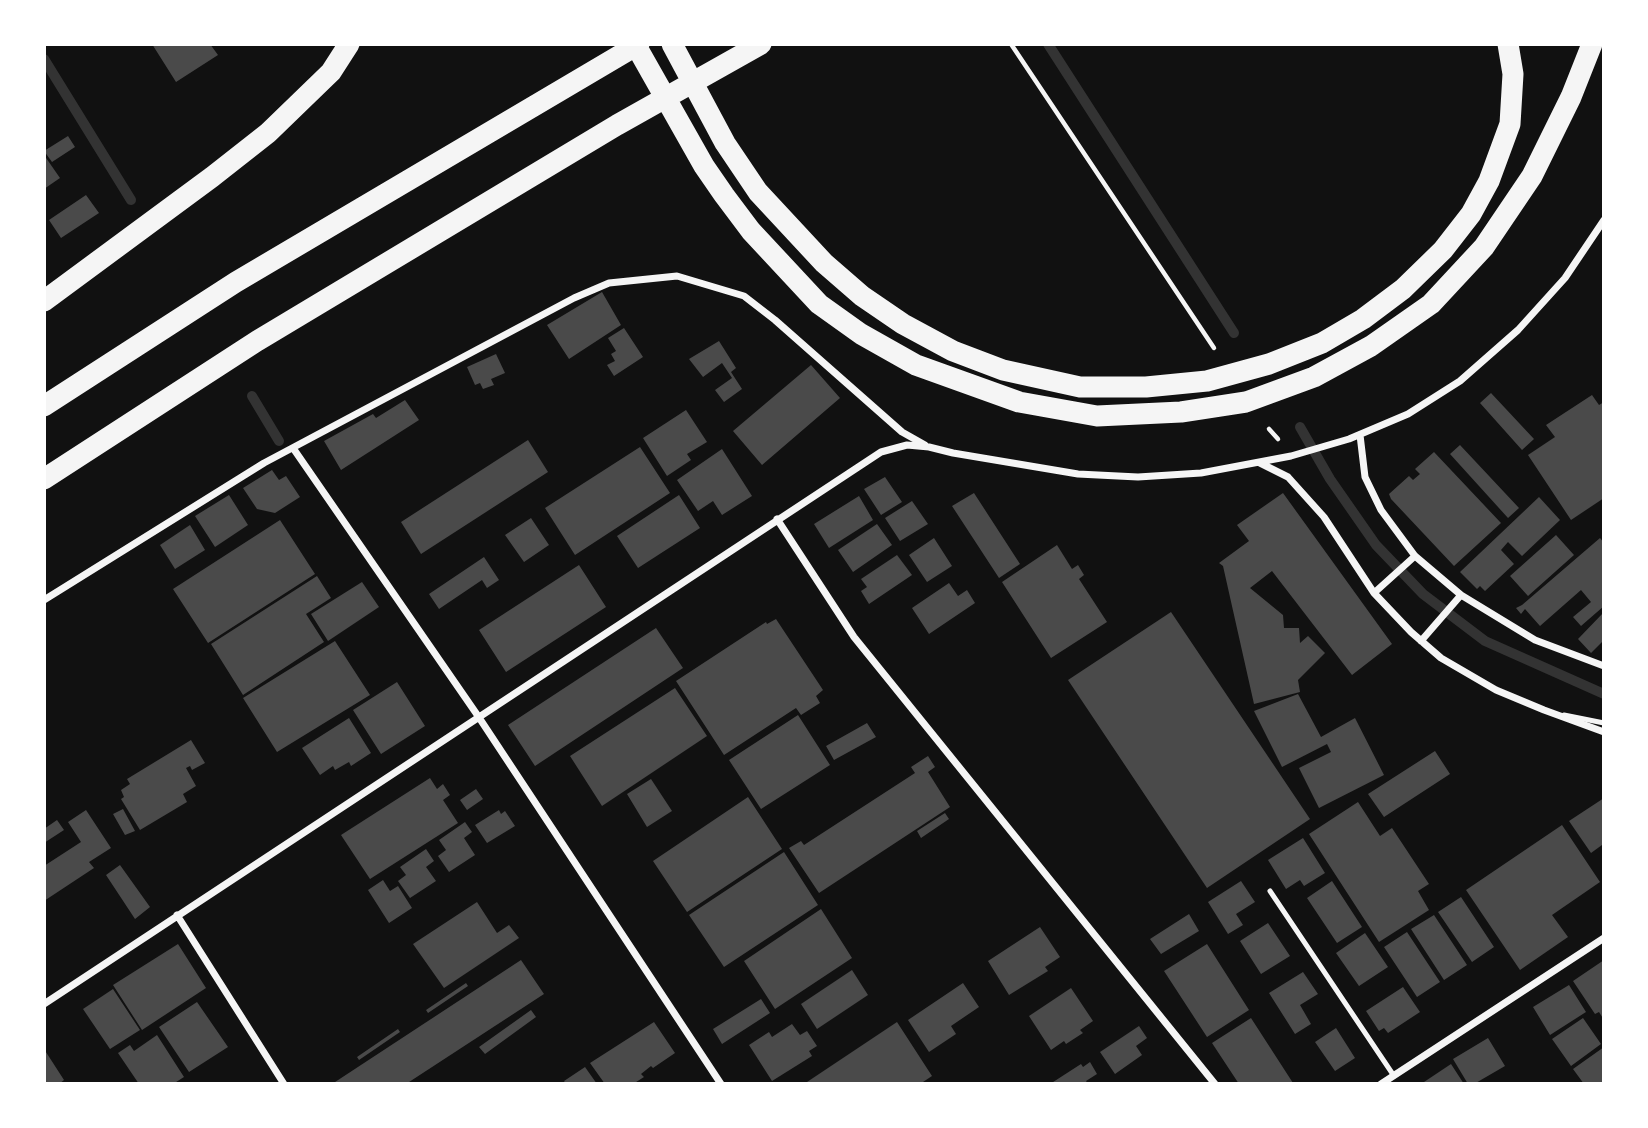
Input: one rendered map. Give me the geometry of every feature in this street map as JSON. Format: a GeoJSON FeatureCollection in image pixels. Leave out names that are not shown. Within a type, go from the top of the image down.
{"type":"FeatureCollection","features":[{"type":"Feature","properties":{"kind":"highway"},"geometry":{"type":"LineString","coordinates":[[44,301],[268,133],[331,72],[349,44]]}},
{"type":"Feature","properties":{"kind":"highway"},"geometry":{"type":"LineString","coordinates":[[44,406],[236,282],[637,44],[704,166],[751,231],[820,304],[861,334],[916,366],[1019,402],[1097,416],[1181,412],[1246,402],[1325,371],[1371,346],[1431,304],[1484,247],[1532,176],[1572,97],[1592,44]]}},
{"type":"Feature","properties":{"kind":"highway"},"geometry":{"type":"LineString","coordinates":[[672,44],[725,143],[758,192],[824,263],[862,296],[903,324],[953,351],[1003,370],[1080,387],[1146,387],[1207,381],[1269,364],[1322,343],[1363,319],[1403,289],[1443,250],[1471,214],[1489,181],[1510,124],[1513,74],[1508,44]]}},
{"type":"Feature","properties":{"kind":"highway"},"geometry":{"type":"LineString","coordinates":[[44,479],[257,341],[617,125],[761,44]]}},
{"type":"Feature","properties":{"kind":"street"},"geometry":{"type":"LineString","coordinates":[[44,1004],[881,452],[906,445],[929,447],[1022,466],[1126,477],[1201,473],[1291,456],[1349,439],[1408,414],[1460,382],[1518,330],[1565,278],[1604,220]]}},
{"type":"Feature","properties":{"kind":"street"},"geometry":{"type":"LineString","coordinates":[[44,600],[264,463],[574,298],[608,283],[677,276],[744,296],[902,432],[929,447]]}},
{"type":"Feature","properties":{"kind":"street"},"geometry":{"type":"LineString","coordinates":[[1360,435],[1365,477],[1381,510],[1415,556],[1461,595],[1535,640],[1604,666]]}},
{"type":"Feature","properties":{"kind":"street"},"geometry":{"type":"LineString","coordinates":[[293,448],[478,716],[721,1084]]}},
{"type":"Feature","properties":{"kind":"street"},"geometry":{"type":"LineString","coordinates":[[1259,462],[1288,477],[1324,517],[1374,593],[1441,658],[1496,690],[1604,732]]}},
{"type":"Feature","properties":{"kind":"street"},"geometry":{"type":"LineString","coordinates":[[778,519],[854,637],[1215,1084]]}},
{"type":"Feature","properties":{"kind":"street"},"geometry":{"type":"LineString","coordinates":[[1374,593],[1415,556]]}},
{"type":"Feature","properties":{"kind":"street"},"geometry":{"type":"LineString","coordinates":[[1421,641],[1461,595]]}},
{"type":"Feature","properties":{"kind":"street"},"geometry":{"type":"LineString","coordinates":[[177,915],[284,1084]]}},
{"type":"Feature","properties":{"kind":"street"},"geometry":{"type":"LineString","coordinates":[[1381,1084],[1604,938]]}},
{"type":"Feature","properties":{"kind":"lane"},"geometry":{"type":"LineString","coordinates":[[1544,710],[1604,723]]}},
{"type":"Feature","properties":{"kind":"lane"},"geometry":{"type":"LineString","coordinates":[[1270,891],[1394,1076]]}},
{"type":"Feature","properties":{"kind":"path"},"geometry":{"type":"LineString","coordinates":[[1011,44],[1214,348]]}},
{"type":"Feature","properties":{"kind":"building"},"geometry":{"type":"Polygon","coordinates":[[[152,44],[210,44],[218,55],[176,82],[152,44]]]}},
{"type":"Feature","properties":{"kind":"building"},"geometry":{"type":"Polygon","coordinates":[[[68,136],[75,147],[52,162],[44,151],[68,136]]]}},
{"type":"Feature","properties":{"kind":"building"},"geometry":{"type":"Polygon","coordinates":[[[44,155],[60,178],[44,189],[44,155]]]}},
{"type":"Feature","properties":{"kind":"building"},"geometry":{"type":"Polygon","coordinates":[[[86,195],[99,213],[61,238],[49,220],[86,195]]]}},
{"type":"Feature","properties":{"kind":"building"},"geometry":{"type":"Polygon","coordinates":[[[602,292],[621,325],[569,359],[547,325],[602,292]]]}},
{"type":"Feature","properties":{"kind":"building"},"geometry":{"type":"Polygon","coordinates":[[[624,328],[643,357],[614,376],[607,365],[615,361],[611,354],[616,351],[608,338],[624,328]]]}},
{"type":"Feature","properties":{"kind":"building"},"geometry":{"type":"Polygon","coordinates":[[[719,341],[736,368],[731,372],[742,389],[724,402],[715,390],[732,378],[722,363],[703,377],[689,359],[719,341]]]}},
{"type":"Feature","properties":{"kind":"building"},"geometry":{"type":"Polygon","coordinates":[[[496,354],[505,373],[491,379],[494,385],[483,389],[480,383],[475,385],[467,367],[496,354]]]}},
{"type":"Feature","properties":{"kind":"building"},"geometry":{"type":"Polygon","coordinates":[[[811,365],[840,398],[762,465],[733,431],[811,365]]]}},
{"type":"Feature","properties":{"kind":"building"},"geometry":{"type":"Polygon","coordinates":[[[1491,393],[1534,439],[1522,450],[1480,403],[1491,393]]]}},
{"type":"Feature","properties":{"kind":"building"},"geometry":{"type":"Polygon","coordinates":[[[1592,395],[1599,405],[1604,402],[1604,498],[1571,520],[1528,455],[1555,437],[1546,425],[1592,395]]]}},
{"type":"Feature","properties":{"kind":"building"},"geometry":{"type":"Polygon","coordinates":[[[405,400],[419,420],[341,470],[324,441],[373,414],[376,418],[405,400]]]}},
{"type":"Feature","properties":{"kind":"building"},"geometry":{"type":"Polygon","coordinates":[[[686,410],[707,442],[687,454],[691,460],[667,476],[643,438],[686,410]]]}},
{"type":"Feature","properties":{"kind":"building"},"geometry":{"type":"Polygon","coordinates":[[[528,440],[548,472],[421,554],[401,522],[528,440]]]}},
{"type":"Feature","properties":{"kind":"building"},"geometry":{"type":"Polygon","coordinates":[[[1460,445],[1519,508],[1508,518],[1450,454],[1460,445]]]}},
{"type":"Feature","properties":{"kind":"building"},"geometry":{"type":"Polygon","coordinates":[[[640,447],[670,493],[575,555],[545,508],[640,447]]]}},
{"type":"Feature","properties":{"kind":"building"},"geometry":{"type":"Polygon","coordinates":[[[722,449],[752,496],[722,515],[713,501],[698,511],[677,480],[722,449]]]}},
{"type":"Feature","properties":{"kind":"building"},"geometry":{"type":"Polygon","coordinates":[[[1434,452],[1501,523],[1454,566],[1389,494],[1409,476],[1413,480],[1420,474],[1415,469],[1434,452]]]}},
{"type":"Feature","properties":{"kind":"building"},"geometry":{"type":"Polygon","coordinates":[[[272,470],[279,480],[286,476],[300,497],[275,513],[257,509],[243,488],[272,470]]]}},
{"type":"Feature","properties":{"kind":"building"},"geometry":{"type":"Polygon","coordinates":[[[885,477],[902,502],[881,515],[864,489],[885,477]]]}},
{"type":"Feature","properties":{"kind":"building"},"geometry":{"type":"Polygon","coordinates":[[[974,493],[1020,564],[999,578],[952,506],[974,493]]]}},
{"type":"Feature","properties":{"kind":"building"},"geometry":{"type":"Polygon","coordinates":[[[1283,493],[1392,644],[1352,675],[1272,571],[1250,588],[1283,615],[1284,628],[1299,628],[1300,643],[1308,636],[1325,653],[1298,680],[1300,692],[1254,704],[1223,566],[1219,563],[1249,541],[1237,525],[1283,493]]]}},
{"type":"Feature","properties":{"kind":"building"},"geometry":{"type":"Polygon","coordinates":[[[229,495],[248,525],[215,547],[195,516],[229,495]]]}},
{"type":"Feature","properties":{"kind":"building"},"geometry":{"type":"Polygon","coordinates":[[[679,495],[700,528],[638,568],[617,536],[679,495]]]}},
{"type":"Feature","properties":{"kind":"building"},"geometry":{"type":"Polygon","coordinates":[[[859,496],[873,520],[829,548],[814,524],[859,496]]]}},
{"type":"Feature","properties":{"kind":"building"},"geometry":{"type":"Polygon","coordinates":[[[1539,497],[1560,520],[1522,556],[1508,542],[1501,550],[1514,564],[1485,591],[1480,586],[1477,589],[1460,572],[1539,497]]]}},
{"type":"Feature","properties":{"kind":"building"},"geometry":{"type":"Polygon","coordinates":[[[912,501],[928,524],[900,541],[885,518],[912,501]]]}},
{"type":"Feature","properties":{"kind":"building"},"geometry":{"type":"Polygon","coordinates":[[[531,518],[549,545],[524,562],[505,535],[531,518]]]}},
{"type":"Feature","properties":{"kind":"building"},"geometry":{"type":"Polygon","coordinates":[[[280,520],[315,574],[208,643],[173,589],[280,520]]]}},
{"type":"Feature","properties":{"kind":"building"},"geometry":{"type":"Polygon","coordinates":[[[877,524],[892,545],[853,572],[838,550],[877,524]]]}},
{"type":"Feature","properties":{"kind":"building"},"geometry":{"type":"Polygon","coordinates":[[[190,525],[205,550],[175,569],[160,545],[190,525]]]}},
{"type":"Feature","properties":{"kind":"building"},"geometry":{"type":"Polygon","coordinates":[[[1556,535],[1574,555],[1528,596],[1510,576],[1556,535]]]}},
{"type":"Feature","properties":{"kind":"building"},"geometry":{"type":"Polygon","coordinates":[[[934,538],[952,566],[927,582],[909,555],[934,538]]]}},
{"type":"Feature","properties":{"kind":"building"},"geometry":{"type":"Polygon","coordinates":[[[1600,538],[1604,543],[1604,606],[1581,626],[1573,617],[1591,602],[1581,590],[1540,626],[1525,609],[1521,614],[1516,608],[1600,538]]]}},
{"type":"Feature","properties":{"kind":"building"},"geometry":{"type":"Polygon","coordinates":[[[1057,545],[1072,569],[1078,565],[1084,575],[1079,579],[1107,622],[1051,658],[1002,582],[1057,545]]]}},
{"type":"Feature","properties":{"kind":"building"},"geometry":{"type":"Polygon","coordinates":[[[897,555],[912,575],[869,604],[861,591],[867,587],[861,579],[897,555]]]}},
{"type":"Feature","properties":{"kind":"building"},"geometry":{"type":"Polygon","coordinates":[[[484,557],[499,580],[487,588],[482,580],[439,609],[429,594],[484,557]]]}},
{"type":"Feature","properties":{"kind":"building"},"geometry":{"type":"Polygon","coordinates":[[[579,565],[606,607],[506,672],[479,630],[579,565]]]}},
{"type":"Feature","properties":{"kind":"building"},"geometry":{"type":"Polygon","coordinates":[[[317,576],[331,598],[306,614],[324,642],[243,695],[211,644],[317,576]]]}},
{"type":"Feature","properties":{"kind":"building"},"geometry":{"type":"Polygon","coordinates":[[[362,582],[379,607],[328,641],[311,614],[362,582]]]}},
{"type":"Feature","properties":{"kind":"building"},"geometry":{"type":"Polygon","coordinates":[[[949,583],[958,596],[967,590],[975,603],[929,634],[912,608],[949,583]]]}},
{"type":"Feature","properties":{"kind":"building"},"geometry":{"type":"Polygon","coordinates":[[[1171,612],[1310,819],[1207,888],[1068,680],[1171,612]]]}},
{"type":"Feature","properties":{"kind":"building"},"geometry":{"type":"Polygon","coordinates":[[[1604,612],[1604,640],[1591,653],[1578,639],[1604,612]]]}},
{"type":"Feature","properties":{"kind":"building"},"geometry":{"type":"Polygon","coordinates":[[[776,619],[823,690],[816,696],[820,703],[801,715],[796,708],[724,755],[676,681],[766,622],[767,624],[776,619]]]}},
{"type":"Feature","properties":{"kind":"building"},"geometry":{"type":"Polygon","coordinates":[[[656,628],[683,668],[535,766],[508,725],[656,628]]]}},
{"type":"Feature","properties":{"kind":"building"},"geometry":{"type":"Polygon","coordinates":[[[335,641],[370,695],[277,752],[243,698],[335,641]]]}},
{"type":"Feature","properties":{"kind":"building"},"geometry":{"type":"Polygon","coordinates":[[[397,682],[425,726],[381,754],[353,710],[397,682]]]}},
{"type":"Feature","properties":{"kind":"building"},"geometry":{"type":"Polygon","coordinates":[[[675,688],[707,736],[602,806],[570,756],[675,688]]]}},
{"type":"Feature","properties":{"kind":"building"},"geometry":{"type":"Polygon","coordinates":[[[1298,694],[1321,737],[1355,718],[1384,775],[1319,808],[1299,768],[1331,752],[1327,744],[1282,767],[1254,711],[1298,694]]]}},
{"type":"Feature","properties":{"kind":"building"},"geometry":{"type":"Polygon","coordinates":[[[798,715],[830,765],[761,809],[729,760],[798,715]]]}},
{"type":"Feature","properties":{"kind":"building"},"geometry":{"type":"Polygon","coordinates":[[[349,718],[371,753],[351,766],[349,762],[335,770],[333,766],[320,775],[302,748],[349,718]]]}},
{"type":"Feature","properties":{"kind":"building"},"geometry":{"type":"Polygon","coordinates":[[[867,723],[876,737],[834,760],[826,746],[867,723]]]}},
{"type":"Feature","properties":{"kind":"building"},"geometry":{"type":"Polygon","coordinates":[[[191,740],[205,763],[192,770],[190,766],[186,768],[196,786],[183,794],[187,802],[140,830],[121,799],[124,797],[121,790],[130,784],[127,779],[191,740]]]}},
{"type":"Feature","properties":{"kind":"building"},"geometry":{"type":"Polygon","coordinates":[[[1435,751],[1450,774],[1384,817],[1368,794],[1435,751]]]}},
{"type":"Feature","properties":{"kind":"building"},"geometry":{"type":"Polygon","coordinates":[[[928,756],[935,767],[928,772],[950,807],[819,893],[789,848],[801,841],[804,845],[915,773],[911,767],[928,756]]]}},
{"type":"Feature","properties":{"kind":"building"},"geometry":{"type":"Polygon","coordinates":[[[430,778],[437,789],[443,784],[450,795],[443,800],[458,823],[370,879],[341,835],[430,778]]]}},
{"type":"Feature","properties":{"kind":"building"},"geometry":{"type":"Polygon","coordinates":[[[651,779],[672,811],[647,827],[627,794],[651,779]]]}},
{"type":"Feature","properties":{"kind":"building"},"geometry":{"type":"Polygon","coordinates":[[[476,789],[483,799],[467,810],[460,800],[476,789]]]}},
{"type":"Feature","properties":{"kind":"building"},"geometry":{"type":"Polygon","coordinates":[[[748,797],[782,849],[687,912],[653,861],[748,797]]]}},
{"type":"Feature","properties":{"kind":"building"},"geometry":{"type":"Polygon","coordinates":[[[1604,798],[1604,849],[1602,845],[1591,853],[1569,821],[1604,798]]]}},
{"type":"Feature","properties":{"kind":"building"},"geometry":{"type":"Polygon","coordinates":[[[1358,802],[1380,836],[1392,828],[1429,884],[1418,891],[1429,910],[1379,942],[1309,834],[1358,802]]]}},
{"type":"Feature","properties":{"kind":"building"},"geometry":{"type":"Polygon","coordinates":[[[123,809],[135,831],[125,835],[113,814],[123,809]]]}},
{"type":"Feature","properties":{"kind":"building"},"geometry":{"type":"Polygon","coordinates":[[[86,810],[111,848],[89,862],[94,868],[44,901],[44,866],[81,842],[68,822],[86,810]]]}},
{"type":"Feature","properties":{"kind":"building"},"geometry":{"type":"Polygon","coordinates":[[[499,810],[501,814],[505,811],[515,826],[487,843],[475,825],[499,810]]]}},
{"type":"Feature","properties":{"kind":"building"},"geometry":{"type":"Polygon","coordinates":[[[945,813],[949,819],[921,838],[917,831],[945,813]]]}},
{"type":"Feature","properties":{"kind":"building"},"geometry":{"type":"Polygon","coordinates":[[[57,820],[64,830],[44,843],[44,829],[57,820]]]}},
{"type":"Feature","properties":{"kind":"building"},"geometry":{"type":"Polygon","coordinates":[[[465,822],[472,832],[464,838],[475,855],[449,872],[438,856],[446,850],[439,840],[465,822]]]}},
{"type":"Feature","properties":{"kind":"building"},"geometry":{"type":"Polygon","coordinates":[[[1562,825],[1600,882],[1552,915],[1568,937],[1520,970],[1466,890],[1562,825]]]}},
{"type":"Feature","properties":{"kind":"building"},"geometry":{"type":"Polygon","coordinates":[[[1303,838],[1325,873],[1304,886],[1300,880],[1286,889],[1268,860],[1303,838]]]}},
{"type":"Feature","properties":{"kind":"building"},"geometry":{"type":"Polygon","coordinates":[[[426,849],[434,861],[426,867],[436,881],[410,898],[398,881],[406,875],[400,867],[426,849]]]}},
{"type":"Feature","properties":{"kind":"building"},"geometry":{"type":"Polygon","coordinates":[[[784,852],[818,905],[724,967],[689,915],[784,852]]]}},
{"type":"Feature","properties":{"kind":"building"},"geometry":{"type":"Polygon","coordinates":[[[120,865],[150,907],[135,919],[106,875],[120,865]]]}},
{"type":"Feature","properties":{"kind":"building"},"geometry":{"type":"Polygon","coordinates":[[[383,880],[390,891],[398,886],[412,908],[389,923],[368,890],[383,880]]]}},
{"type":"Feature","properties":{"kind":"building"},"geometry":{"type":"Polygon","coordinates":[[[1241,881],[1255,902],[1236,914],[1243,925],[1228,934],[1208,902],[1241,881]]]}},
{"type":"Feature","properties":{"kind":"building"},"geometry":{"type":"Polygon","coordinates":[[[1332,881],[1362,927],[1337,943],[1307,898],[1332,881]]]}},
{"type":"Feature","properties":{"kind":"building"},"geometry":{"type":"Polygon","coordinates":[[[1461,897],[1494,947],[1472,962],[1438,912],[1461,897]]]}},
{"type":"Feature","properties":{"kind":"building"},"geometry":{"type":"Polygon","coordinates":[[[477,902],[497,933],[509,925],[519,938],[444,988],[413,944],[477,902]]]}},
{"type":"Feature","properties":{"kind":"building"},"geometry":{"type":"Polygon","coordinates":[[[821,909],[852,958],[775,1009],[744,961],[821,909]]]}},
{"type":"Feature","properties":{"kind":"building"},"geometry":{"type":"Polygon","coordinates":[[[1189,914],[1199,931],[1161,954],[1150,939],[1189,914]]]}},
{"type":"Feature","properties":{"kind":"building"},"geometry":{"type":"Polygon","coordinates":[[[1434,915],[1467,965],[1444,980],[1411,929],[1434,915]]]}},
{"type":"Feature","properties":{"kind":"building"},"geometry":{"type":"Polygon","coordinates":[[[1268,923],[1290,956],[1261,974],[1240,941],[1268,923]]]}},
{"type":"Feature","properties":{"kind":"building"},"geometry":{"type":"Polygon","coordinates":[[[1040,927],[1060,957],[1045,967],[1048,971],[1009,995],[988,961],[1040,927]]]}},
{"type":"Feature","properties":{"kind":"building"},"geometry":{"type":"Polygon","coordinates":[[[1407,932],[1440,982],[1417,997],[1384,947],[1407,932]]]}},
{"type":"Feature","properties":{"kind":"building"},"geometry":{"type":"Polygon","coordinates":[[[1365,933],[1388,967],[1359,986],[1336,953],[1365,933]]]}},
{"type":"Feature","properties":{"kind":"building"},"geometry":{"type":"Polygon","coordinates":[[[178,944],[206,988],[142,1030],[113,985],[178,944]]]}},
{"type":"Feature","properties":{"kind":"building"},"geometry":{"type":"Polygon","coordinates":[[[1207,944],[1249,1010],[1207,1037],[1164,971],[1207,944]]]}},
{"type":"Feature","properties":{"kind":"building"},"geometry":{"type":"Polygon","coordinates":[[[521,960],[544,994],[406,1084],[332,1084],[521,960]]]}},
{"type":"Feature","properties":{"kind":"building"},"geometry":{"type":"Polygon","coordinates":[[[1604,960],[1604,1020],[1599,1012],[1595,1014],[1573,981],[1604,960]]]}},
{"type":"Feature","properties":{"kind":"building"},"geometry":{"type":"Polygon","coordinates":[[[852,970],[868,995],[817,1029],[801,1004],[852,970]]]}},
{"type":"Feature","properties":{"kind":"building"},"geometry":{"type":"Polygon","coordinates":[[[1303,972],[1318,994],[1300,1005],[1311,1024],[1295,1034],[1269,993],[1303,972]]]}},
{"type":"Feature","properties":{"kind":"building"},"geometry":{"type":"Polygon","coordinates":[[[466,983],[468,986],[428,1013],[426,1010],[466,983]]]}},
{"type":"Feature","properties":{"kind":"building"},"geometry":{"type":"Polygon","coordinates":[[[963,983],[979,1007],[951,1026],[956,1034],[929,1052],[908,1020],[963,983]]]}},
{"type":"Feature","properties":{"kind":"building"},"geometry":{"type":"Polygon","coordinates":[[[1569,985],[1586,1012],[1550,1035],[1533,1007],[1569,985]]]}},
{"type":"Feature","properties":{"kind":"building"},"geometry":{"type":"Polygon","coordinates":[[[1403,987],[1420,1012],[1388,1033],[1384,1028],[1379,1031],[1366,1011],[1403,987]]]}},
{"type":"Feature","properties":{"kind":"building"},"geometry":{"type":"Polygon","coordinates":[[[1071,988],[1093,1021],[1080,1030],[1083,1033],[1051,1050],[1029,1016],[1071,988]]]}},
{"type":"Feature","properties":{"kind":"building"},"geometry":{"type":"Polygon","coordinates":[[[113,989],[140,1030],[110,1049],[83,1009],[113,989]]]}},
{"type":"Feature","properties":{"kind":"building"},"geometry":{"type":"Polygon","coordinates":[[[761,999],[770,1013],[722,1044],[713,1029],[761,999]]]}},
{"type":"Feature","properties":{"kind":"building"},"geometry":{"type":"Polygon","coordinates":[[[197,1002],[228,1047],[189,1072],[159,1027],[197,1002]]]}},
{"type":"Feature","properties":{"kind":"building"},"geometry":{"type":"Polygon","coordinates":[[[531,1010],[536,1017],[485,1054],[479,1047],[531,1010]]]}},
{"type":"Feature","properties":{"kind":"building"},"geometry":{"type":"Polygon","coordinates":[[[1251,1018],[1293,1083],[1239,1084],[1212,1043],[1251,1018]]]}},
{"type":"Feature","properties":{"kind":"building"},"geometry":{"type":"Polygon","coordinates":[[[1583,1018],[1601,1044],[1571,1066],[1552,1039],[1583,1018]]]}},
{"type":"Feature","properties":{"kind":"building"},"geometry":{"type":"Polygon","coordinates":[[[654,1022],[675,1053],[653,1068],[651,1066],[641,1074],[644,1077],[633,1084],[605,1084],[590,1063],[654,1022]]]}},
{"type":"Feature","properties":{"kind":"building"},"geometry":{"type":"Polygon","coordinates":[[[897,1022],[932,1076],[920,1084],[804,1084],[897,1022]]]}},
{"type":"Feature","properties":{"kind":"building"},"geometry":{"type":"Polygon","coordinates":[[[792,1024],[800,1035],[807,1031],[817,1046],[809,1051],[812,1056],[772,1081],[749,1045],[769,1032],[772,1037],[792,1024]]]}},
{"type":"Feature","properties":{"kind":"building"},"geometry":{"type":"Polygon","coordinates":[[[1139,1026],[1147,1038],[1136,1046],[1142,1055],[1115,1074],[1100,1052],[1139,1026]]]}},
{"type":"Feature","properties":{"kind":"building"},"geometry":{"type":"Polygon","coordinates":[[[1336,1028],[1355,1058],[1335,1071],[1315,1042],[1336,1028]]]}},
{"type":"Feature","properties":{"kind":"building"},"geometry":{"type":"Polygon","coordinates":[[[398,1029],[400,1032],[359,1060],[357,1057],[398,1029]]]}},
{"type":"Feature","properties":{"kind":"building"},"geometry":{"type":"Polygon","coordinates":[[[157,1035],[184,1077],[173,1084],[139,1084],[118,1053],[130,1045],[134,1051],[157,1035]]]}},
{"type":"Feature","properties":{"kind":"building"},"geometry":{"type":"Polygon","coordinates":[[[1488,1038],[1505,1066],[1474,1084],[1468,1084],[1453,1059],[1488,1038]]]}},
{"type":"Feature","properties":{"kind":"building"},"geometry":{"type":"Polygon","coordinates":[[[1604,1047],[1604,1083],[1584,1084],[1573,1069],[1604,1047]]]}},
{"type":"Feature","properties":{"kind":"building"},"geometry":{"type":"Polygon","coordinates":[[[44,1049],[64,1080],[59,1084],[44,1084],[44,1049]]]}},
{"type":"Feature","properties":{"kind":"building"},"geometry":{"type":"Polygon","coordinates":[[[1090,1062],[1097,1074],[1086,1081],[1088,1084],[1050,1084],[1081,1064],[1083,1067],[1090,1062]]]}},
{"type":"Feature","properties":{"kind":"building"},"geometry":{"type":"Polygon","coordinates":[[[1451,1064],[1464,1084],[1421,1084],[1451,1064]]]}},
{"type":"Feature","properties":{"kind":"building"},"geometry":{"type":"Polygon","coordinates":[[[585,1067],[597,1084],[566,1084],[564,1081],[585,1067]]]}},
{"type":"Feature","properties":{"kind":"waterway"},"geometry":{"type":"LineString","coordinates":[[1048,44],[1234,333]]}},
{"type":"Feature","properties":{"kind":"waterway"},"geometry":{"type":"LineString","coordinates":[[44,59],[131,200]]}},
{"type":"Feature","properties":{"kind":"waterway"},"geometry":{"type":"LineString","coordinates":[[252,396],[279,441]]}},
{"type":"Feature","properties":{"kind":"waterway"},"geometry":{"type":"LineString","coordinates":[[1300,427],[1330,479],[1376,545],[1423,594],[1485,641],[1604,694]]}}]}
